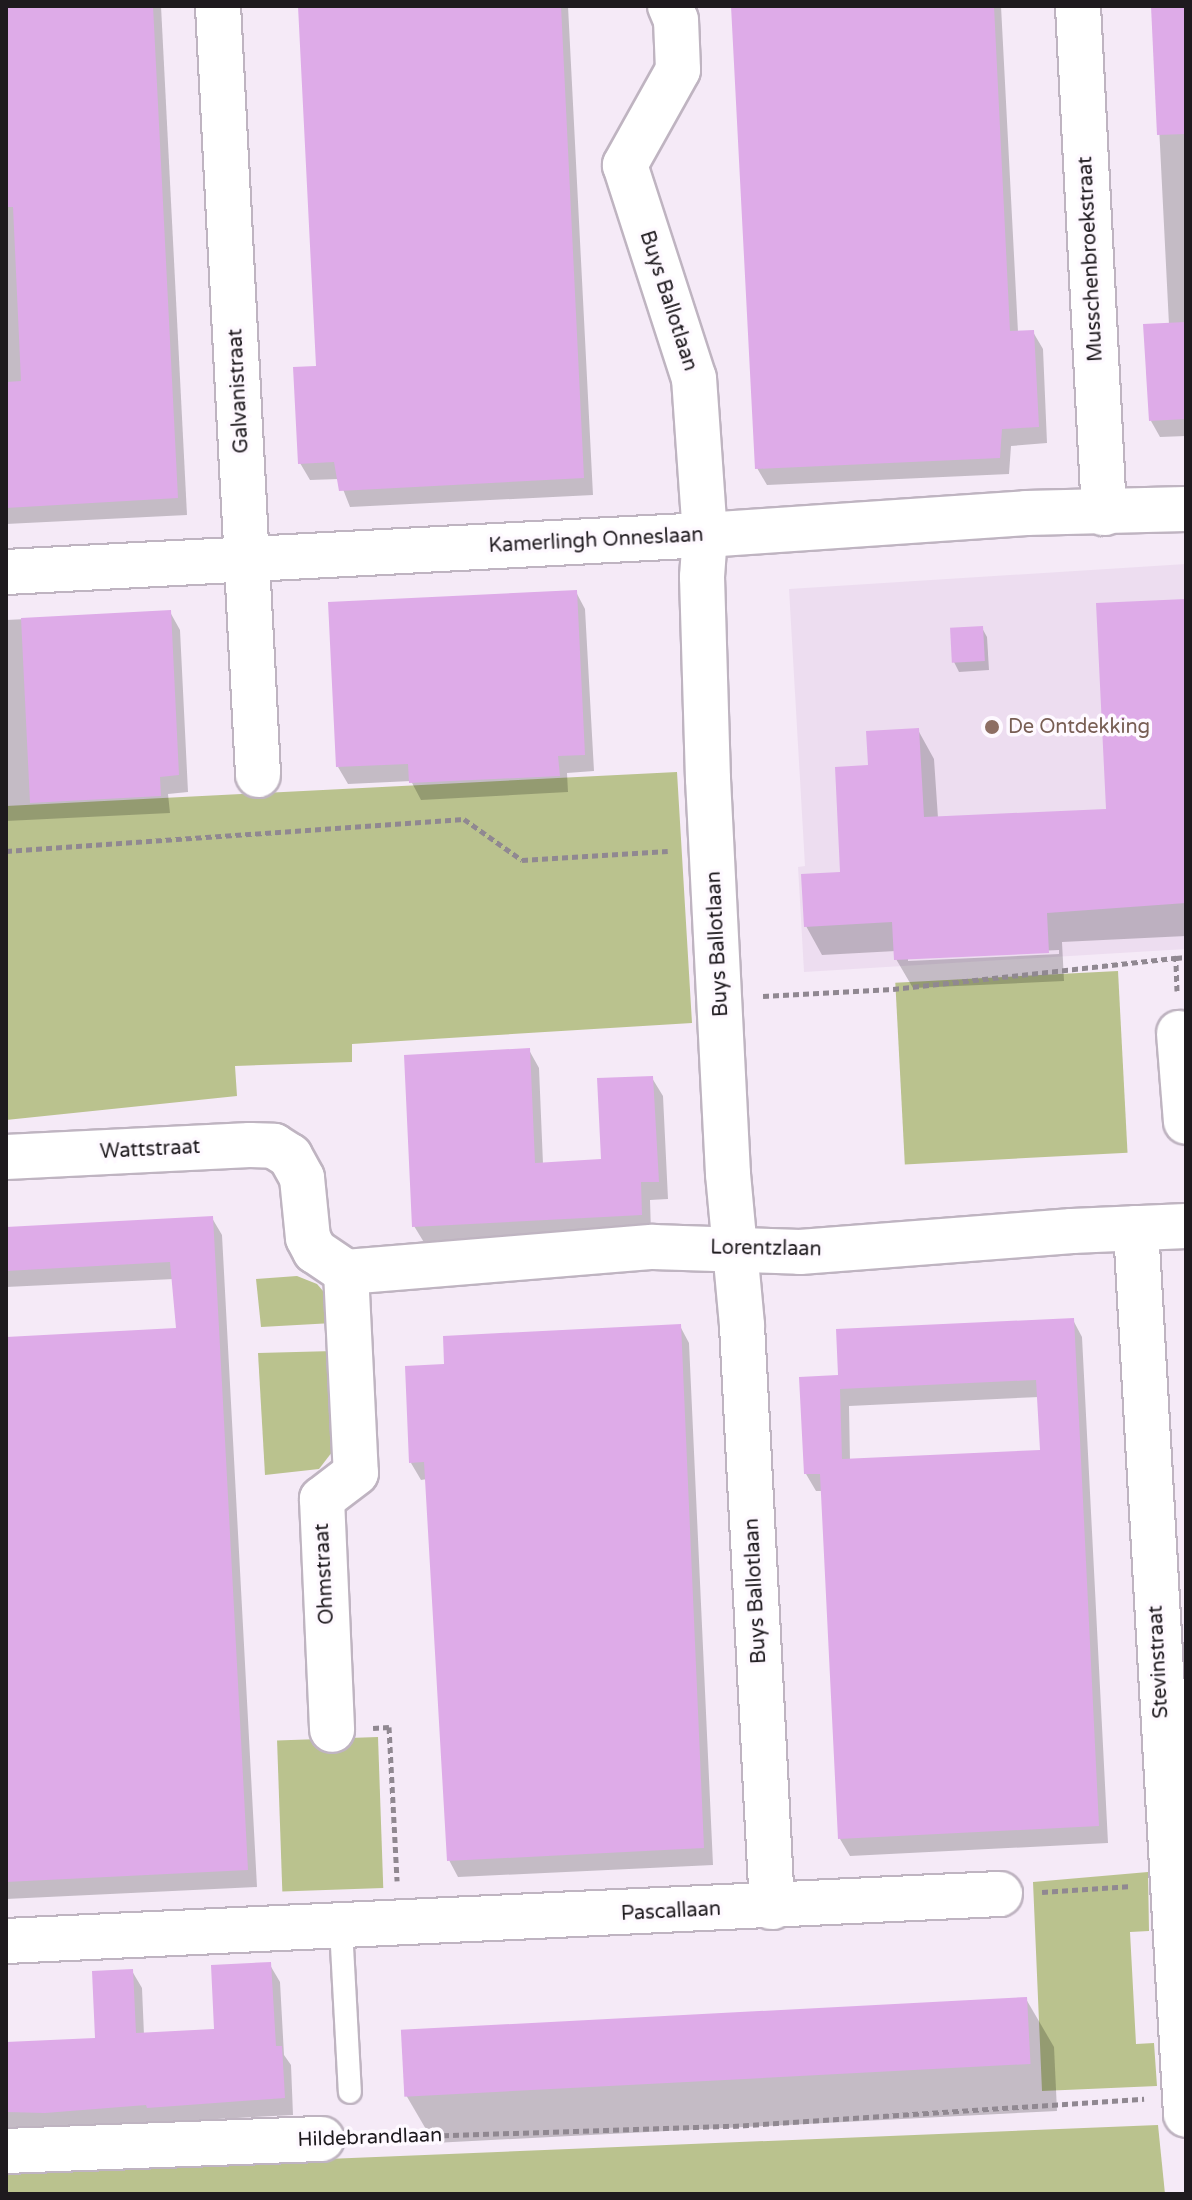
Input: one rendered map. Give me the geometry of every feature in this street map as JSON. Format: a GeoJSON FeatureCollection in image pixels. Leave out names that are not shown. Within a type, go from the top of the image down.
{"type":"FeatureCollection","features":[{"type":"Feature","properties":{"kind":"street","name":"Galvanistraat"},"geometry":{"type":"LineString","coordinates":[[218,6],[258,775]]}},
{"type":"Feature","properties":{"kind":"street","name":"Buys Ballotlaan"},"geometry":{"type":"LineString","coordinates":[[670,6],[676,20],[678,70],[625,165],[694,378],[705,535],[702,577],[728,1174],[735,1249],[772,1907]]}},
{"type":"Feature","properties":{"kind":"street","name":"Musschenbroekstraat"},"geometry":{"type":"LineString","coordinates":[[1078,6],[1104,513]]}},
{"type":"Feature","properties":{"kind":"street","name":"Kamerlingh Onneslaan"},"geometry":{"type":"LineString","coordinates":[[6,572],[705,535],[1026,513],[1186,509]]}},
{"type":"Feature","properties":{"kind":"street"},"geometry":{"type":"LineString","coordinates":[[1179,1033],[1186,1122]]}},
{"type":"Feature","properties":{"kind":"street","name":"Wattstraat"},"geometry":{"type":"LineString","coordinates":[[6,1157],[274,1146],[290,1156],[302,1178],[308,1238],[315,1251],[346,1272]]}},
{"type":"Feature","properties":{"kind":"street","name":"Lorentzlaan"},"geometry":{"type":"LineString","coordinates":[[346,1272],[653,1247],[800,1252],[1186,1226]]}},
{"type":"Feature","properties":{"kind":"street","name":"Stevinstraat"},"geometry":{"type":"LineString","coordinates":[[1136,1228],[1179,1883],[1185,2106]]}},
{"type":"Feature","properties":{"kind":"street","name":"Ohmstraat"},"geometry":{"type":"LineString","coordinates":[[332,1730],[322,1499],[356,1473],[346,1272]]}},
{"type":"Feature","properties":{"kind":"street","name":"Pascallaan"},"geometry":{"type":"LineString","coordinates":[[6,1941],[341,1928],[1000,1894]]}},
{"type":"Feature","properties":{"kind":"street","name":"Hildebrandlaan"},"geometry":{"type":"LineString","coordinates":[[6,2151],[322,2139]]}},
{"type":"Feature","properties":{"kind":"lane"},"geometry":{"type":"LineString","coordinates":[[341,1928],[350,2092]]}},
{"type":"Feature","properties":{"kind":"path"},"geometry":{"type":"LineString","coordinates":[[6,851],[464,819],[522,860],[713,848]]}},
{"type":"Feature","properties":{"kind":"path"},"geometry":{"type":"LineString","coordinates":[[721,999],[893,989],[1176,958]]}},
{"type":"Feature","properties":{"kind":"path"},"geometry":{"type":"LineString","coordinates":[[332,1730],[389,1727],[399,1924]]}},
{"type":"Feature","properties":{"kind":"path"},"geometry":{"type":"LineString","coordinates":[[1000,1894],[1179,1883]]}},
{"type":"Feature","properties":{"kind":"path","name":"Hildebrandlaan"},"geometry":{"type":"LineString","coordinates":[[322,2139],[733,2126],[1185,2106]]}},
{"type":"Feature","properties":{"kind":"shaded area","name":"De Ontdekking"},"geometry":{"type":"Polygon","coordinates":[[[1186,564],[1186,949],[804,972],[798,867],[805,866],[789,589],[1186,564]]]}},
{"type":"Feature","properties":{"kind":"green space"},"geometry":{"type":"Polygon","coordinates":[[[677,772],[692,1023],[352,1044],[352,1062],[235,1066],[237,1096],[6,1120],[6,806],[677,772]]]}},
{"type":"Feature","properties":{"kind":"green space"},"geometry":{"type":"Polygon","coordinates":[[[1118,971],[1128,1153],[905,1164],[895,983],[1118,971]]]}},
{"type":"Feature","properties":{"kind":"green space"},"geometry":{"type":"Polygon","coordinates":[[[297,1276],[317,1284],[330,1299],[333,1323],[261,1327],[256,1279],[297,1276]]]}},
{"type":"Feature","properties":{"kind":"green space"},"geometry":{"type":"Polygon","coordinates":[[[334,1351],[339,1443],[319,1469],[265,1475],[258,1353],[334,1351]]]}},
{"type":"Feature","properties":{"kind":"green space"},"geometry":{"type":"Polygon","coordinates":[[[378,1737],[383,1888],[282,1891],[277,1741],[378,1737]]]}},
{"type":"Feature","properties":{"kind":"green space"},"geometry":{"type":"Polygon","coordinates":[[[1148,1872],[1149,1931],[1130,1932],[1136,2044],[1154,2043],[1157,2086],[1042,2091],[1033,1882],[1148,1872]]]}},
{"type":"Feature","properties":{"kind":"green space"},"geometry":{"type":"Polygon","coordinates":[[[1158,2125],[1165,2194],[6,2194],[6,2172],[1158,2125]]]}},
{"type":"Feature","properties":{"kind":"building"},"geometry":{"type":"Polygon","coordinates":[[[6,6],[153,6],[178,498],[6,508],[6,382],[21,381],[13,207],[6,207],[6,6]]]}},
{"type":"Feature","properties":{"kind":"building"},"geometry":{"type":"Polygon","coordinates":[[[298,6],[561,6],[584,478],[339,491],[334,462],[298,464],[293,367],[316,366],[298,6]]]}},
{"type":"Feature","properties":{"kind":"building"},"geometry":{"type":"Polygon","coordinates":[[[731,6],[994,6],[1010,331],[1034,330],[1039,427],[1002,429],[1000,458],[755,469],[731,6]]]}},
{"type":"Feature","properties":{"kind":"building"},"geometry":{"type":"Polygon","coordinates":[[[1151,6],[1186,6],[1186,134],[1157,135],[1151,6]]]}},
{"type":"Feature","properties":{"kind":"building"},"geometry":{"type":"Polygon","coordinates":[[[1186,322],[1186,419],[1149,421],[1143,324],[1186,322]]]}},
{"type":"Feature","properties":{"kind":"building"},"geometry":{"type":"Polygon","coordinates":[[[577,590],[585,755],[558,756],[560,776],[409,783],[408,764],[336,767],[328,602],[577,590]]]}},
{"type":"Feature","properties":{"kind":"building"},"geometry":{"type":"Polygon","coordinates":[[[1186,599],[1186,903],[1047,913],[1049,953],[894,960],[892,922],[804,927],[801,874],[840,872],[835,767],[868,765],[866,731],[919,728],[924,817],[1106,809],[1096,603],[1186,599]]]}},
{"type":"Feature","properties":{"kind":"building"},"geometry":{"type":"Polygon","coordinates":[[[171,610],[179,775],[160,777],[161,796],[30,803],[21,618],[171,610]]]}},
{"type":"Feature","properties":{"kind":"building"},"geometry":{"type":"Polygon","coordinates":[[[983,626],[985,661],[952,663],[950,628],[983,626]]]}},
{"type":"Feature","properties":{"kind":"building"},"geometry":{"type":"Polygon","coordinates":[[[530,1048],[535,1163],[601,1159],[597,1078],[653,1076],[659,1182],[641,1182],[642,1215],[412,1227],[404,1055],[530,1048]]]}},
{"type":"Feature","properties":{"kind":"building"},"geometry":{"type":"Polygon","coordinates":[[[213,1216],[248,1870],[6,1882],[6,1337],[176,1328],[170,1262],[6,1271],[6,1227],[213,1216]]]}},
{"type":"Feature","properties":{"kind":"building"},"geometry":{"type":"Polygon","coordinates":[[[1074,1318],[1099,1826],[838,1839],[820,1474],[804,1474],[799,1377],[838,1375],[836,1329],[1074,1318]],[[1036,1380],[840,1389],[842,1459],[1040,1450],[1036,1380]]]}},
{"type":"Feature","properties":{"kind":"building"},"geometry":{"type":"Polygon","coordinates":[[[681,1324],[704,1848],[447,1861],[424,1462],[409,1463],[405,1366],[444,1364],[443,1336],[681,1324]]]}},
{"type":"Feature","properties":{"kind":"building"},"geometry":{"type":"Polygon","coordinates":[[[271,1962],[276,2046],[282,2046],[285,2098],[147,2108],[146,2105],[45,2113],[6,2112],[6,2042],[95,2038],[92,1971],[133,1969],[136,2033],[214,2029],[211,1965],[271,1962]]]}},
{"type":"Feature","properties":{"kind":"building"},"geometry":{"type":"Polygon","coordinates":[[[1027,1997],[1031,2064],[404,2097],[401,2030],[1027,1997]]]}},
{"type":"Feature","properties":{"kind":"place","name":"De Ontdekking"},"geometry":{"type":"Point","coordinates":[992,727]}}]}
